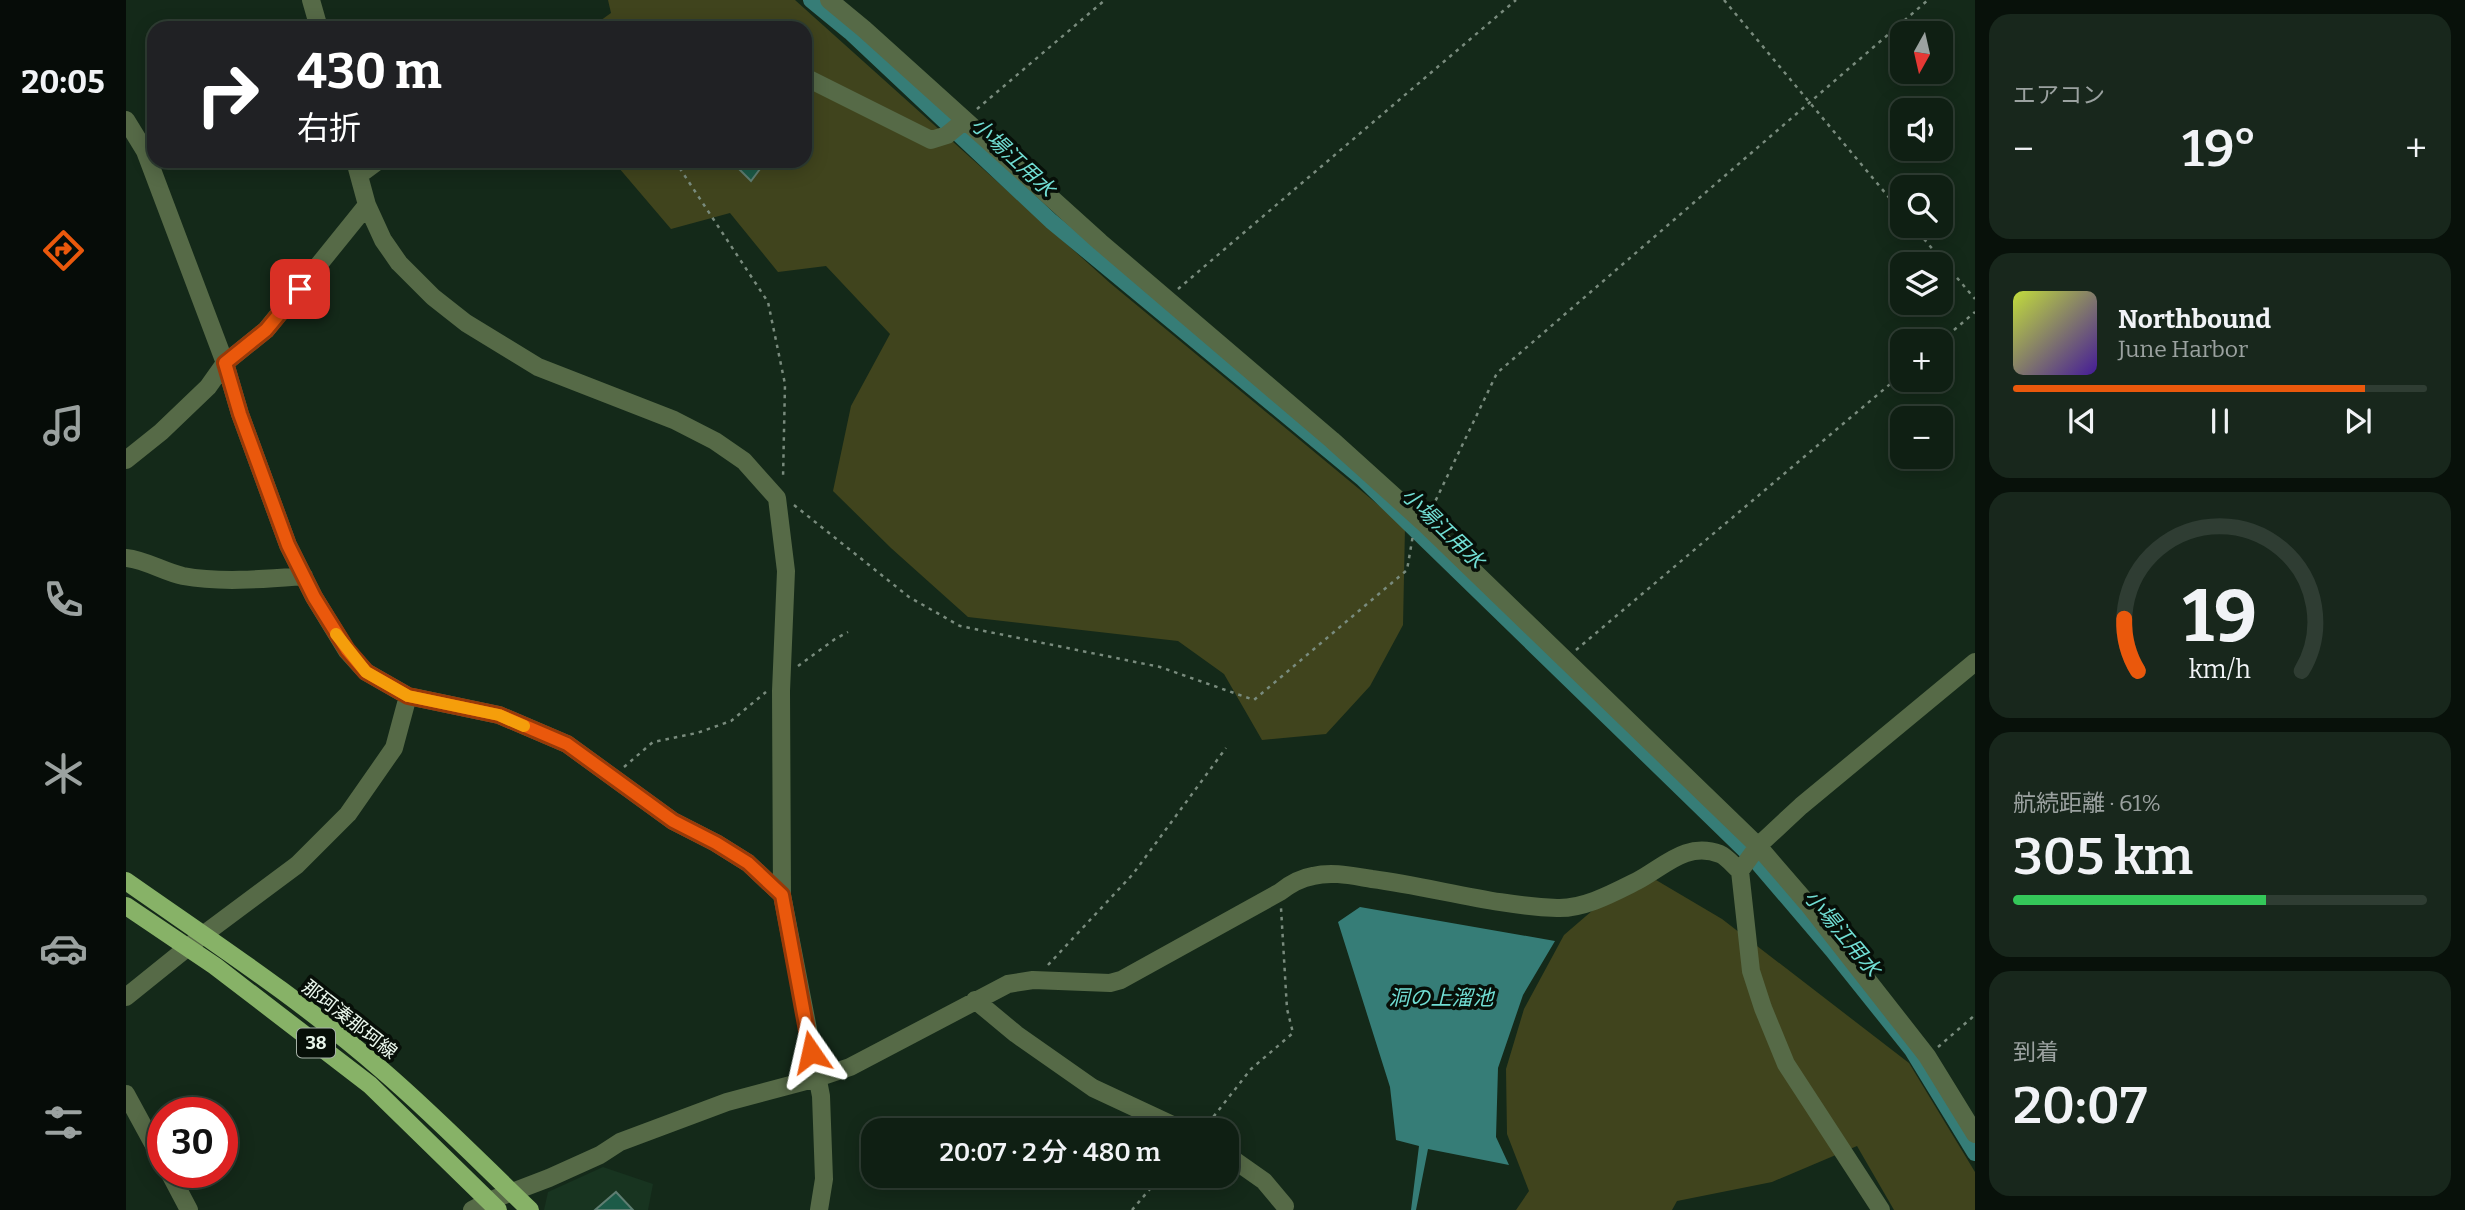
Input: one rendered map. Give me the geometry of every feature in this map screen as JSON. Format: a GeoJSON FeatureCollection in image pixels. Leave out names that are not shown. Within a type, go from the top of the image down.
{"type":"FeatureCollection","features":[{"type":"Feature","properties":{"kind":"main road","name":"那珂湊那珂線"},"geometry":{"type":"LineString","coordinates":[[126,881],[336,1032],[383,1070],[445,1126],[530,1210]]}},
{"type":"Feature","properties":{"kind":"main road","name":"那珂湊那珂線"},"geometry":{"type":"LineString","coordinates":[[126,906],[284,1017],[370,1085],[493,1205]]}},
{"type":"Feature","properties":{"kind":"street"},"geometry":{"type":"LineString","coordinates":[[311,0],[317,21]]}},
{"type":"Feature","properties":{"kind":"street"},"geometry":{"type":"LineString","coordinates":[[829,0],[864,29],[956,127],[1332,439],[1419,529],[1565,660],[1750,857],[1808,904],[1927,1056],[1975,1134]]}},
{"type":"Feature","properties":{"kind":"street"},"geometry":{"type":"LineString","coordinates":[[812,80],[931,140],[956,127]]}},
{"type":"Feature","properties":{"kind":"street"},"geometry":{"type":"LineString","coordinates":[[126,120],[147,156]]}},
{"type":"Feature","properties":{"kind":"street"},"geometry":{"type":"LineString","coordinates":[[151,168],[225,363],[240,414],[288,545],[330,626],[366,672],[408,696],[499,715],[567,744],[673,821],[748,863],[782,895]]}},
{"type":"Feature","properties":{"kind":"street"},"geometry":{"type":"LineString","coordinates":[[357,168],[367,205],[383,240],[399,263],[432,297],[466,323],[538,367],[674,420],[716,441],[744,461],[780,497],[786,571],[781,679],[782,895],[821,1096],[824,1179],[819,1210]]}},
{"type":"Feature","properties":{"kind":"street"},"geometry":{"type":"LineString","coordinates":[[126,460],[161,432],[208,387],[225,363],[266,330],[367,205]]}},
{"type":"Feature","properties":{"kind":"street"},"geometry":{"type":"LineString","coordinates":[[126,558],[183,576],[248,580],[304,576]]}},
{"type":"Feature","properties":{"kind":"street"},"geometry":{"type":"LineString","coordinates":[[1881,1210],[1786,1064],[1767,1019],[1751,971],[1750,857],[1801,806],[1975,662]]}},
{"type":"Feature","properties":{"kind":"street"},"geometry":{"type":"LineString","coordinates":[[126,997],[202,935],[297,865],[348,814],[394,748],[408,696]]}},
{"type":"Feature","properties":{"kind":"street"},"geometry":{"type":"LineString","coordinates":[[472,1210],[493,1205],[512,1193],[632,1138],[727,1102],[850,1067],[1008,984],[1033,980],[1110,983],[1121,980],[1290,884],[1314,876],[1338,874],[1412,884],[1516,904],[1564,908],[1582,905],[1640,880],[1676,856],[1701,850],[1721,855],[1750,857]]}},
{"type":"Feature","properties":{"kind":"street"},"geometry":{"type":"LineString","coordinates":[[975,1000],[1016,1034],[1093,1088],[1157,1118]]}},
{"type":"Feature","properties":{"kind":"street"},"geometry":{"type":"LineString","coordinates":[[126,1094],[147,1132]]}},
{"type":"Feature","properties":{"kind":"street"},"geometry":{"type":"LineString","coordinates":[[1239,1163],[1264,1181],[1286,1206]]}},
{"type":"Feature","properties":{"kind":"street"},"geometry":{"type":"LineString","coordinates":[[177,1188],[189,1210]]}},
{"type":"Feature","properties":{"kind":"path"},"geometry":{"type":"LineString","coordinates":[[956,127],[1105,0]]}},
{"type":"Feature","properties":{"kind":"path"},"geometry":{"type":"LineString","coordinates":[[1166,300],[1516,0]]}},
{"type":"Feature","properties":{"kind":"path"},"geometry":{"type":"LineString","coordinates":[[1724,0],[1890,199]]}},
{"type":"Feature","properties":{"kind":"path"},"geometry":{"type":"LineString","coordinates":[[681,168],[768,302],[785,384],[780,497],[909,597],[960,626],[1160,667],[1254,700],[1407,570],[1419,529],[1497,373],[1928,0]]}},
{"type":"Feature","properties":{"kind":"path"},"geometry":{"type":"LineString","coordinates":[[1923,238],[1975,299]]}},
{"type":"Feature","properties":{"kind":"path"},"geometry":{"type":"LineString","coordinates":[[1953,331],[1975,312]]}},
{"type":"Feature","properties":{"kind":"path"},"geometry":{"type":"LineString","coordinates":[[1565,660],[1890,384]]}},
{"type":"Feature","properties":{"kind":"path"},"geometry":{"type":"LineString","coordinates":[[613,776],[653,742],[697,733],[731,721],[781,679],[848,632]]}},
{"type":"Feature","properties":{"kind":"path"},"geometry":{"type":"LineString","coordinates":[[1033,980],[1133,874],[1226,748]]}},
{"type":"Feature","properties":{"kind":"path"},"geometry":{"type":"LineString","coordinates":[[1212,1118],[1251,1069],[1293,1033],[1287,1009],[1280,892]]}},
{"type":"Feature","properties":{"kind":"path"},"geometry":{"type":"LineString","coordinates":[[1927,1056],[1975,1015]]}},
{"type":"Feature","properties":{"kind":"path"},"geometry":{"type":"LineString","coordinates":[[1132,1210],[1151,1188]]}},
{"type":"Feature","properties":{"kind":"shaded area"},"geometry":{"type":"Polygon","coordinates":[[[608,0],[795,0],[1110,283],[1405,527],[1403,625],[1370,686],[1326,734],[1262,740],[1224,674],[1178,641],[968,617],[833,491],[851,406],[890,334],[826,266],[778,272],[730,213],[671,229],[619,168],[812,168],[812,21],[600,21],[611,13],[608,0]]]}},
{"type":"Feature","properties":{"kind":"shaded area"},"geometry":{"type":"Polygon","coordinates":[[[1656,880],[1722,919],[1909,1063],[1975,1172],[1975,1210],[1894,1210],[1857,1146],[1772,1182],[1677,1201],[1672,1210],[1516,1210],[1529,1191],[1507,1134],[1506,1069],[1524,1009],[1564,935],[1593,910],[1656,880]]]}},
{"type":"Feature","properties":{"kind":"shaded area"},"geometry":{"type":"Polygon","coordinates":[[[603,1167],[653,1184],[648,1210],[544,1210],[548,1192],[603,1167]]]}},
{"type":"Feature","properties":{"kind":"water","name":"洞の上溜池"},"geometry":{"type":"Polygon","coordinates":[[[1360,907],[1555,941],[1523,995],[1498,1068],[1496,1137],[1509,1165],[1428,1149],[1416,1210],[1411,1210],[1419,1146],[1396,1140],[1390,1087],[1338,922],[1360,907]]]}},
{"type":"Feature","properties":{"kind":"building"},"geometry":{"type":"Polygon","coordinates":[[[738,168],[761,168],[751,181],[738,168]]]}},
{"type":"Feature","properties":{"kind":"building"},"geometry":{"type":"Polygon","coordinates":[[[616,1192],[633,1210],[595,1210],[616,1192]]]}},
{"type":"Feature","properties":{"kind":"waterway","name":"小場江用水"},"geometry":{"type":"LineString","coordinates":[[811,0],[850,32],[1051,221],[1362,478],[1756,861],[1912,1050],[1975,1153]]}},
{"type":"Feature","properties":{"kind":"slow traffic"},"geometry":{"type":"LineString","coordinates":[[336,634],[366,672],[408,696],[499,715],[524,726]]}},
{"type":"Feature","properties":{"kind":"route"},"geometry":{"type":"LineString","coordinates":[[300,289],[266,330],[225,363],[240,414],[288,545],[330,626],[366,672],[380,681],[408,696],[499,715],[567,744],[673,821],[748,863],[782,895],[811,1052]]}}]}
